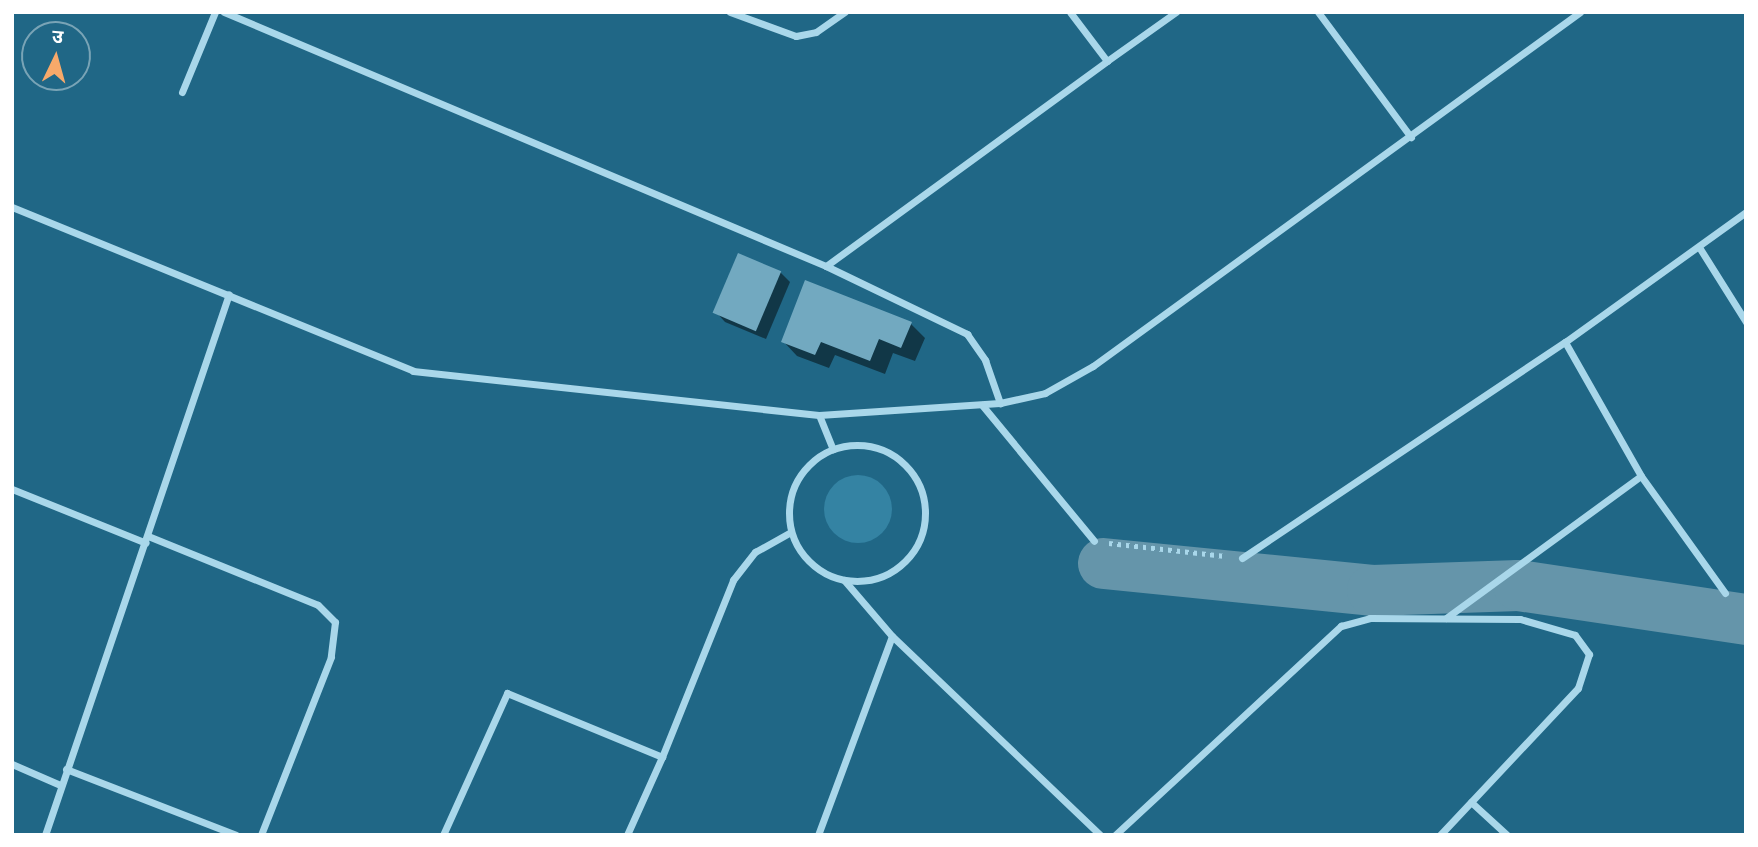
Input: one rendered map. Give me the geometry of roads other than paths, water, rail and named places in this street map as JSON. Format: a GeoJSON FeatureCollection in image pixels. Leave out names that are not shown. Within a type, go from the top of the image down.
{"type":"FeatureCollection","features":[{"type":"Feature","properties":{"kind":"street"},"geometry":{"type":"LineString","coordinates":[[182,92],[215,12]]}},
{"type":"Feature","properties":{"kind":"street"},"geometry":{"type":"LineString","coordinates":[[224,12],[826,266],[968,334],[985,360],[1000,403]]}},
{"type":"Feature","properties":{"kind":"street"},"geometry":{"type":"LineString","coordinates":[[730,12],[806,36],[845,12]]}},
{"type":"Feature","properties":{"kind":"street"},"geometry":{"type":"LineString","coordinates":[[1070,12],[1107,61]]}},
{"type":"Feature","properties":{"kind":"street"},"geometry":{"type":"LineString","coordinates":[[826,266],[1176,12]]}},
{"type":"Feature","properties":{"kind":"street"},"geometry":{"type":"LineString","coordinates":[[1318,12],[1411,137]]}},
{"type":"Feature","properties":{"kind":"street"},"geometry":{"type":"LineString","coordinates":[[12,207],[413,371],[819,415],[1000,403],[1045,393],[1094,366],[1580,12]]}},
{"type":"Feature","properties":{"kind":"street"},"geometry":{"type":"LineString","coordinates":[[1242,558],[1565,342],[1746,212]]}},
{"type":"Feature","properties":{"kind":"street"},"geometry":{"type":"LineString","coordinates":[[1699,247],[1746,322]]}},
{"type":"Feature","properties":{"kind":"street"},"geometry":{"type":"LineString","coordinates":[[45,835],[229,294]]}},
{"type":"Feature","properties":{"kind":"street"},"geometry":{"type":"LineString","coordinates":[[1565,342],[1641,476],[1726,593]]}},
{"type":"Feature","properties":{"kind":"street"},"geometry":{"type":"LineString","coordinates":[[982,405],[1094,541]]}},
{"type":"Feature","properties":{"kind":"street"},"geometry":{"type":"LineString","coordinates":[[819,415],[833,449]]}},
{"type":"Feature","properties":{"kind":"street"},"geometry":{"type":"LineString","coordinates":[[844,580],[878,577],[907,559],[919,540],[925,518],[923,496],[914,475],[898,458],[878,448],[855,444],[833,449],[813,460],[798,478],[788,513],[791,532],[810,563],[844,580],[892,636],[1100,835]]}},
{"type":"Feature","properties":{"kind":"street"},"geometry":{"type":"LineString","coordinates":[[1445,618],[1641,476]]}},
{"type":"Feature","properties":{"kind":"street"},"geometry":{"type":"LineString","coordinates":[[12,489],[318,605],[335,622],[331,657],[261,835]]}},
{"type":"Feature","properties":{"kind":"street"},"geometry":{"type":"LineString","coordinates":[[627,835],[662,757],[733,580],[755,552],[791,532]]}},
{"type":"Feature","properties":{"kind":"street"},"geometry":{"type":"LineString","coordinates":[[1115,835],[1330,634],[1370,618],[1445,618],[1541,622],[1575,635],[1589,654],[1578,688],[1440,835]]}},
{"type":"Feature","properties":{"kind":"street"},"geometry":{"type":"LineString","coordinates":[[818,835],[892,636]]}},
{"type":"Feature","properties":{"kind":"street"},"geometry":{"type":"LineString","coordinates":[[443,835],[507,693],[662,757]]}},
{"type":"Feature","properties":{"kind":"street"},"geometry":{"type":"LineString","coordinates":[[12,764],[60,786]]}},
{"type":"Feature","properties":{"kind":"street"},"geometry":{"type":"LineString","coordinates":[[66,769],[236,835]]}},
{"type":"Feature","properties":{"kind":"street"},"geometry":{"type":"LineString","coordinates":[[1471,802],[1507,835]]}},
{"type":"Feature","properties":{"kind":"waterway"},"geometry":{"type":"LineString","coordinates":[[1103,563],[1372,590],[1518,585],[1746,619]]}}]}
